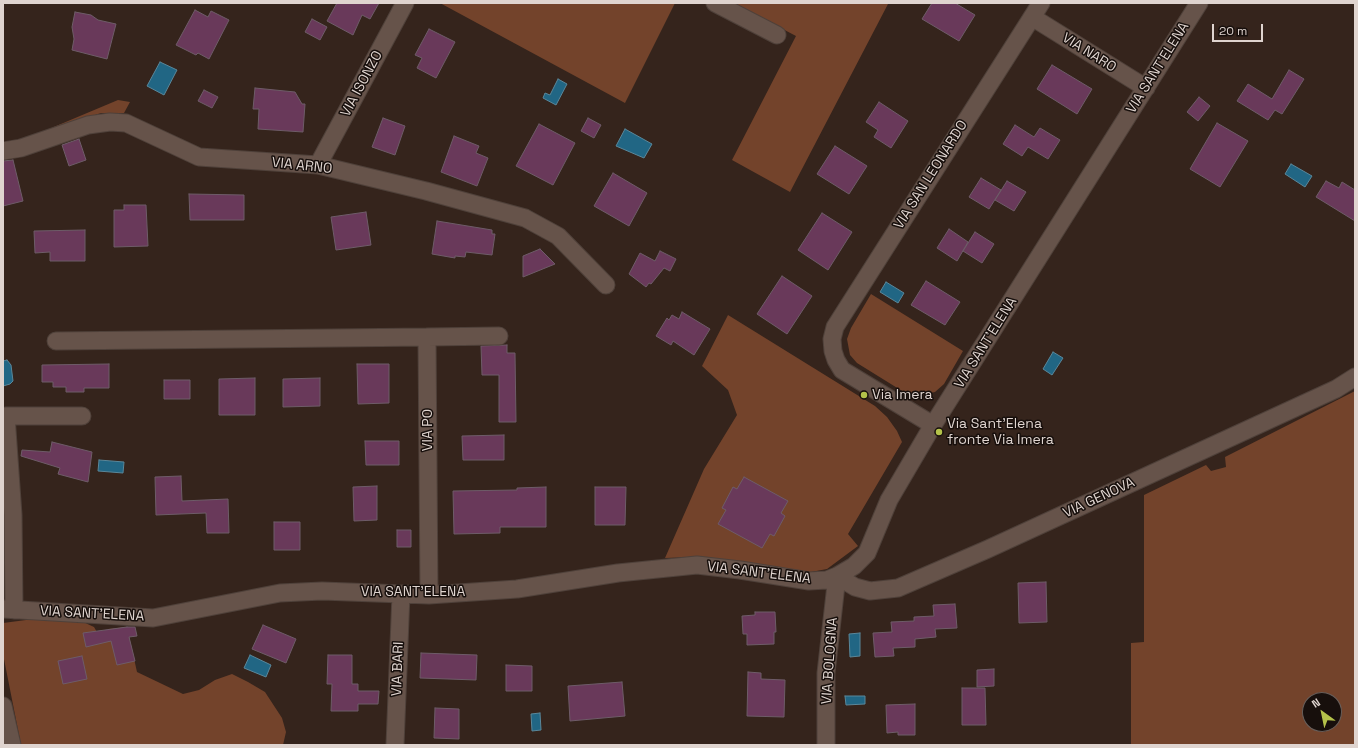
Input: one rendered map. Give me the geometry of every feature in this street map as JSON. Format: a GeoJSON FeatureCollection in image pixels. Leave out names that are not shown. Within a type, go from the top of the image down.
{"type":"FeatureCollection","features":[{"type":"Feature","properties":{"kind":"street","name":"VIA ISONZO"},"geometry":{"type":"LineString","coordinates":[[318,165],[405,3]]}},
{"type":"Feature","properties":{"kind":"street"},"geometry":{"type":"LineString","coordinates":[[715,3],[777,35]]}},
{"type":"Feature","properties":{"kind":"street","name":"VIA SAN LEONARDO"},"geometry":{"type":"LineString","coordinates":[[933,425],[842,370],[836,360],[833,350],[832,339],[835,327],[1041,3]]}},
{"type":"Feature","properties":{"kind":"street","name":"VIA SANT'ELENA"},"geometry":{"type":"LineString","coordinates":[[9,609],[153,618],[280,594],[322,591],[429,595],[517,589],[618,573],[697,565],[809,581],[827,580],[837,576],[854,566],[867,553],[889,500],[933,425],[1199,3]]}},
{"type":"Feature","properties":{"kind":"street","name":"VIA NARO"},"geometry":{"type":"LineString","coordinates":[[1032,17],[1146,88]]}},
{"type":"Feature","properties":{"kind":"street","name":"VIA ARNO"},"geometry":{"type":"LineString","coordinates":[[3,151],[21,148],[88,125],[110,122],[126,123],[199,157],[318,165],[426,191],[525,218],[558,236],[606,285]]}},
{"type":"Feature","properties":{"kind":"street"},"geometry":{"type":"LineString","coordinates":[[56,341],[500,336]]}},
{"type":"Feature","properties":{"kind":"street","name":"VIA PO"},"geometry":{"type":"LineString","coordinates":[[427,337],[429,595]]}},
{"type":"Feature","properties":{"kind":"street","name":"VIA GENOVA"},"geometry":{"type":"LineString","coordinates":[[837,576],[855,587],[870,591],[898,588],[988,549],[1336,389],[1355,377]]}},
{"type":"Feature","properties":{"kind":"street"},"geometry":{"type":"LineString","coordinates":[[9,609],[13,515],[6,416],[82,416]]}},
{"type":"Feature","properties":{"kind":"street","name":"VIA BOLOGNA"},"geometry":{"type":"LineString","coordinates":[[826,745],[826,673],[837,576]]}},
{"type":"Feature","properties":{"kind":"street","name":"VIA BARI"},"geometry":{"type":"LineString","coordinates":[[395,745],[401,594]]}},
{"type":"Feature","properties":{"kind":"street"},"geometry":{"type":"LineString","coordinates":[[3,706],[8,742]]}},
{"type":"Feature","properties":{"kind":"shaded area"},"geometry":{"type":"Polygon","coordinates":[[[440,3],[675,3],[625,103],[440,3]]]}},
{"type":"Feature","properties":{"kind":"shaded area"},"geometry":{"type":"Polygon","coordinates":[[[733,3],[888,4],[790,192],[732,160],[796,36],[733,3]]]}},
{"type":"Feature","properties":{"kind":"shaded area"},"geometry":{"type":"Polygon","coordinates":[[[118,100],[130,102],[124,113],[101,113],[18,142],[118,100]]]}},
{"type":"Feature","properties":{"kind":"shaded area"},"geometry":{"type":"Polygon","coordinates":[[[871,294],[963,351],[944,384],[935,392],[915,396],[907,394],[857,363],[850,355],[847,339],[851,328],[871,294]]]}},
{"type":"Feature","properties":{"kind":"shaded area"},"geometry":{"type":"Polygon","coordinates":[[[728,315],[875,406],[887,417],[897,431],[902,442],[848,534],[858,546],[827,569],[811,572],[694,557],[665,558],[704,469],[737,415],[728,390],[702,366],[728,315]]]}},
{"type":"Feature","properties":{"kind":"shaded area"},"geometry":{"type":"Polygon","coordinates":[[[1355,391],[1355,745],[1131,745],[1131,643],[1144,642],[1144,495],[1206,465],[1211,471],[1226,467],[1225,457],[1355,391]]]}},
{"type":"Feature","properties":{"kind":"shaded area"},"geometry":{"type":"Polygon","coordinates":[[[49,617],[81,621],[94,627],[98,634],[108,632],[108,629],[127,627],[137,672],[183,694],[199,690],[215,680],[232,674],[248,682],[265,692],[282,718],[286,732],[283,745],[21,745],[3,654],[3,623],[49,617]]]}},
{"type":"Feature","properties":{"kind":"water"},"geometry":{"type":"Polygon","coordinates":[[[160,62],[177,70],[164,95],[147,86],[160,62]]]}},
{"type":"Feature","properties":{"kind":"water"},"geometry":{"type":"Polygon","coordinates":[[[558,79],[567,84],[556,105],[543,98],[545,93],[550,95],[558,79]]]}},
{"type":"Feature","properties":{"kind":"water"},"geometry":{"type":"Polygon","coordinates":[[[625,129],[652,144],[644,158],[616,146],[625,129]]]}},
{"type":"Feature","properties":{"kind":"water"},"geometry":{"type":"Polygon","coordinates":[[[1291,164],[1312,176],[1305,187],[1285,174],[1291,164]]]}},
{"type":"Feature","properties":{"kind":"water"},"geometry":{"type":"Polygon","coordinates":[[[886,282],[904,293],[898,303],[880,292],[886,282]]]}},
{"type":"Feature","properties":{"kind":"water"},"geometry":{"type":"Polygon","coordinates":[[[1053,352],[1063,358],[1052,375],[1043,369],[1053,352]]]}},
{"type":"Feature","properties":{"kind":"water"},"geometry":{"type":"Polygon","coordinates":[[[7,360],[11,365],[13,381],[10,384],[3,386],[3,361],[7,360]]]}},
{"type":"Feature","properties":{"kind":"water"},"geometry":{"type":"Polygon","coordinates":[[[99,460],[124,462],[123,473],[98,471],[99,460]]]}},
{"type":"Feature","properties":{"kind":"water"},"geometry":{"type":"Polygon","coordinates":[[[860,633],[860,656],[850,657],[849,634],[860,633]]]}},
{"type":"Feature","properties":{"kind":"water"},"geometry":{"type":"Polygon","coordinates":[[[250,655],[271,665],[266,677],[244,668],[250,655]]]}},
{"type":"Feature","properties":{"kind":"water"},"geometry":{"type":"Polygon","coordinates":[[[845,696],[865,696],[865,704],[846,705],[845,696]]]}},
{"type":"Feature","properties":{"kind":"water"},"geometry":{"type":"Polygon","coordinates":[[[540,713],[541,730],[532,731],[531,714],[540,713]]]}},
{"type":"Feature","properties":{"kind":"building"},"geometry":{"type":"Polygon","coordinates":[[[337,3],[379,3],[370,19],[362,15],[353,35],[327,21],[337,3]]]}},
{"type":"Feature","properties":{"kind":"building"},"geometry":{"type":"Polygon","coordinates":[[[932,3],[955,3],[975,15],[959,41],[922,19],[932,3]]]}},
{"type":"Feature","properties":{"kind":"building"},"geometry":{"type":"Polygon","coordinates":[[[195,10],[208,17],[211,11],[229,20],[209,59],[198,53],[196,55],[176,45],[195,10]]]}},
{"type":"Feature","properties":{"kind":"building"},"geometry":{"type":"Polygon","coordinates":[[[75,12],[91,15],[98,20],[116,24],[107,59],[72,50],[74,39],[72,27],[75,12]]]}},
{"type":"Feature","properties":{"kind":"building"},"geometry":{"type":"Polygon","coordinates":[[[312,19],[327,27],[320,40],[305,32],[312,19]]]}},
{"type":"Feature","properties":{"kind":"building"},"geometry":{"type":"Polygon","coordinates":[[[429,29],[455,42],[436,78],[417,68],[422,58],[415,55],[429,29]]]}},
{"type":"Feature","properties":{"kind":"building"},"geometry":{"type":"Polygon","coordinates":[[[1052,65],[1092,89],[1077,114],[1037,89],[1052,65]]]}},
{"type":"Feature","properties":{"kind":"building"},"geometry":{"type":"Polygon","coordinates":[[[1289,70],[1304,79],[1282,114],[1275,110],[1268,120],[1237,101],[1248,84],[1272,99],[1289,70]]]}},
{"type":"Feature","properties":{"kind":"building"},"geometry":{"type":"Polygon","coordinates":[[[255,88],[295,92],[302,104],[305,104],[303,132],[258,129],[259,109],[253,109],[255,88]]]}},
{"type":"Feature","properties":{"kind":"building"},"geometry":{"type":"Polygon","coordinates":[[[204,90],[218,97],[212,108],[198,101],[204,90]]]}},
{"type":"Feature","properties":{"kind":"building"},"geometry":{"type":"Polygon","coordinates":[[[1199,97],[1210,106],[1198,121],[1187,112],[1199,97]]]}},
{"type":"Feature","properties":{"kind":"building"},"geometry":{"type":"Polygon","coordinates":[[[879,102],[908,121],[891,148],[874,137],[878,130],[866,122],[879,102]]]}},
{"type":"Feature","properties":{"kind":"building"},"geometry":{"type":"Polygon","coordinates":[[[383,118],[405,126],[395,155],[372,147],[383,118]]]}},
{"type":"Feature","properties":{"kind":"building"},"geometry":{"type":"Polygon","coordinates":[[[588,118],[601,125],[594,138],[581,131],[588,118]]]}},
{"type":"Feature","properties":{"kind":"building"},"geometry":{"type":"Polygon","coordinates":[[[1217,123],[1248,141],[1220,187],[1190,169],[1217,123]]]}},
{"type":"Feature","properties":{"kind":"building"},"geometry":{"type":"Polygon","coordinates":[[[539,124],[575,143],[553,185],[516,166],[539,124]]]}},
{"type":"Feature","properties":{"kind":"building"},"geometry":{"type":"Polygon","coordinates":[[[1015,125],[1034,137],[1040,128],[1060,140],[1048,159],[1028,147],[1022,156],[1003,144],[1015,125]]]}},
{"type":"Feature","properties":{"kind":"building"},"geometry":{"type":"Polygon","coordinates":[[[454,136],[479,146],[476,153],[488,158],[477,186],[441,172],[454,136]]]}},
{"type":"Feature","properties":{"kind":"building"},"geometry":{"type":"Polygon","coordinates":[[[79,139],[86,160],[69,166],[62,145],[79,139]]]}},
{"type":"Feature","properties":{"kind":"building"},"geometry":{"type":"Polygon","coordinates":[[[835,146],[867,166],[849,194],[817,174],[835,146]]]}},
{"type":"Feature","properties":{"kind":"building"},"geometry":{"type":"Polygon","coordinates":[[[13,160],[23,201],[3,206],[3,161],[13,160]]]}},
{"type":"Feature","properties":{"kind":"building"},"geometry":{"type":"Polygon","coordinates":[[[613,173],[647,193],[629,226],[594,206],[613,173]]]}},
{"type":"Feature","properties":{"kind":"building"},"geometry":{"type":"Polygon","coordinates":[[[981,178],[1001,190],[989,209],[969,197],[981,178]]]}},
{"type":"Feature","properties":{"kind":"building"},"geometry":{"type":"Polygon","coordinates":[[[1007,181],[1026,192],[1014,211],[995,200],[1007,181]]]}},
{"type":"Feature","properties":{"kind":"building"},"geometry":{"type":"Polygon","coordinates":[[[1326,181],[1339,188],[1342,182],[1355,190],[1355,221],[1316,197],[1326,181]]]}},
{"type":"Feature","properties":{"kind":"building"},"geometry":{"type":"Polygon","coordinates":[[[189,194],[244,195],[244,220],[190,220],[189,194]]]}},
{"type":"Feature","properties":{"kind":"building"},"geometry":{"type":"Polygon","coordinates":[[[124,205],[146,205],[148,246],[114,247],[114,210],[124,210],[124,205]]]}},
{"type":"Feature","properties":{"kind":"building"},"geometry":{"type":"Polygon","coordinates":[[[366,212],[371,245],[336,250],[331,217],[366,212]]]}},
{"type":"Feature","properties":{"kind":"building"},"geometry":{"type":"Polygon","coordinates":[[[822,213],[852,232],[828,270],[798,250],[822,213]]]}},
{"type":"Feature","properties":{"kind":"building"},"geometry":{"type":"Polygon","coordinates":[[[437,221],[492,230],[492,234],[495,234],[492,255],[466,252],[465,257],[455,256],[455,258],[432,254],[437,221]]]}},
{"type":"Feature","properties":{"kind":"building"},"geometry":{"type":"Polygon","coordinates":[[[949,229],[968,242],[957,261],[937,248],[949,229]]]}},
{"type":"Feature","properties":{"kind":"building"},"geometry":{"type":"Polygon","coordinates":[[[85,230],[85,261],[50,261],[50,252],[35,253],[34,231],[85,230]]]}},
{"type":"Feature","properties":{"kind":"building"},"geometry":{"type":"Polygon","coordinates":[[[975,232],[994,244],[982,263],[963,251],[975,232]]]}},
{"type":"Feature","properties":{"kind":"building"},"geometry":{"type":"Polygon","coordinates":[[[540,249],[555,264],[523,277],[523,256],[540,249]]]}},
{"type":"Feature","properties":{"kind":"building"},"geometry":{"type":"Polygon","coordinates":[[[660,251],[676,259],[670,271],[664,268],[651,284],[649,283],[646,287],[629,274],[640,253],[655,261],[660,251]]]}},
{"type":"Feature","properties":{"kind":"building"},"geometry":{"type":"Polygon","coordinates":[[[782,276],[812,296],[787,334],[757,314],[782,276]]]}},
{"type":"Feature","properties":{"kind":"building"},"geometry":{"type":"Polygon","coordinates":[[[926,281],[960,302],[945,325],[911,305],[926,281]]]}},
{"type":"Feature","properties":{"kind":"building"},"geometry":{"type":"Polygon","coordinates":[[[682,312],[710,329],[694,355],[673,341],[671,345],[656,336],[667,318],[669,320],[672,315],[679,319],[682,312]]]}},
{"type":"Feature","properties":{"kind":"building"},"geometry":{"type":"Polygon","coordinates":[[[507,345],[507,353],[515,353],[516,422],[499,422],[499,375],[482,375],[481,346],[507,345]]]}},
{"type":"Feature","properties":{"kind":"building"},"geometry":{"type":"Polygon","coordinates":[[[109,364],[109,388],[84,388],[84,392],[66,392],[66,387],[53,387],[53,382],[42,382],[42,365],[109,364]]]}},
{"type":"Feature","properties":{"kind":"building"},"geometry":{"type":"Polygon","coordinates":[[[357,364],[389,364],[389,403],[358,404],[357,364]]]}},
{"type":"Feature","properties":{"kind":"building"},"geometry":{"type":"Polygon","coordinates":[[[255,378],[255,415],[219,415],[219,379],[255,378]]]}},
{"type":"Feature","properties":{"kind":"building"},"geometry":{"type":"Polygon","coordinates":[[[320,378],[320,406],[283,407],[283,379],[320,378]]]}},
{"type":"Feature","properties":{"kind":"building"},"geometry":{"type":"Polygon","coordinates":[[[164,380],[190,380],[190,399],[164,399],[164,380]]]}},
{"type":"Feature","properties":{"kind":"building"},"geometry":{"type":"Polygon","coordinates":[[[504,435],[504,460],[463,460],[462,436],[504,435]]]}},
{"type":"Feature","properties":{"kind":"building"},"geometry":{"type":"Polygon","coordinates":[[[365,441],[399,441],[399,465],[366,465],[365,441]]]}},
{"type":"Feature","properties":{"kind":"building"},"geometry":{"type":"Polygon","coordinates":[[[52,442],[92,452],[88,482],[58,474],[60,468],[21,456],[22,450],[50,452],[52,442]]]}},
{"type":"Feature","properties":{"kind":"building"},"geometry":{"type":"Polygon","coordinates":[[[181,476],[182,501],[228,499],[229,533],[207,533],[206,513],[156,515],[155,477],[181,476]]]}},
{"type":"Feature","properties":{"kind":"building"},"geometry":{"type":"Polygon","coordinates":[[[744,477],[788,501],[781,513],[785,516],[774,536],[770,534],[762,548],[718,524],[726,510],[722,508],[733,487],[737,489],[744,477]]]}},
{"type":"Feature","properties":{"kind":"building"},"geometry":{"type":"Polygon","coordinates":[[[377,486],[377,520],[354,521],[353,487],[377,486]]]}},
{"type":"Feature","properties":{"kind":"building"},"geometry":{"type":"Polygon","coordinates":[[[546,487],[546,527],[500,527],[500,533],[454,534],[453,491],[517,490],[517,488],[546,487]]]}},
{"type":"Feature","properties":{"kind":"building"},"geometry":{"type":"Polygon","coordinates":[[[595,487],[626,487],[625,525],[595,525],[595,487]]]}},
{"type":"Feature","properties":{"kind":"building"},"geometry":{"type":"Polygon","coordinates":[[[274,522],[300,522],[300,550],[274,550],[274,522]]]}},
{"type":"Feature","properties":{"kind":"building"},"geometry":{"type":"Polygon","coordinates":[[[397,530],[411,530],[411,547],[397,547],[397,530]]]}},
{"type":"Feature","properties":{"kind":"building"},"geometry":{"type":"Polygon","coordinates":[[[1046,582],[1047,622],[1019,623],[1018,583],[1046,582]]]}},
{"type":"Feature","properties":{"kind":"building"},"geometry":{"type":"Polygon","coordinates":[[[955,604],[957,628],[935,629],[936,637],[915,639],[915,647],[893,648],[894,656],[875,657],[873,633],[892,632],[891,622],[914,621],[914,617],[934,616],[933,605],[955,604]]]}},
{"type":"Feature","properties":{"kind":"building"},"geometry":{"type":"Polygon","coordinates":[[[755,612],[775,612],[776,632],[774,632],[774,644],[747,645],[747,634],[743,634],[742,616],[755,615],[755,612]]]}},
{"type":"Feature","properties":{"kind":"building"},"geometry":{"type":"Polygon","coordinates":[[[263,625],[296,639],[286,663],[252,649],[263,625]]]}},
{"type":"Feature","properties":{"kind":"building"},"geometry":{"type":"Polygon","coordinates":[[[135,627],[137,636],[129,637],[135,661],[117,665],[111,641],[86,647],[83,633],[135,627]]]}},
{"type":"Feature","properties":{"kind":"building"},"geometry":{"type":"Polygon","coordinates":[[[421,653],[477,655],[476,680],[420,678],[421,653]]]}},
{"type":"Feature","properties":{"kind":"building"},"geometry":{"type":"Polygon","coordinates":[[[328,655],[352,655],[352,684],[358,684],[358,691],[379,691],[378,704],[358,704],[358,711],[331,711],[332,684],[327,684],[328,655]]]}},
{"type":"Feature","properties":{"kind":"building"},"geometry":{"type":"Polygon","coordinates":[[[82,656],[87,679],[63,684],[58,661],[82,656]]]}},
{"type":"Feature","properties":{"kind":"building"},"geometry":{"type":"Polygon","coordinates":[[[506,665],[532,666],[532,691],[506,691],[506,665]]]}},
{"type":"Feature","properties":{"kind":"building"},"geometry":{"type":"Polygon","coordinates":[[[994,669],[994,686],[977,687],[977,670],[994,669]]]}},
{"type":"Feature","properties":{"kind":"building"},"geometry":{"type":"Polygon","coordinates":[[[748,672],[761,673],[761,679],[785,680],[784,717],[747,716],[748,672]]]}},
{"type":"Feature","properties":{"kind":"building"},"geometry":{"type":"Polygon","coordinates":[[[622,682],[625,716],[570,721],[568,686],[622,682]]]}},
{"type":"Feature","properties":{"kind":"building"},"geometry":{"type":"Polygon","coordinates":[[[962,688],[985,688],[986,725],[962,725],[962,688]]]}},
{"type":"Feature","properties":{"kind":"building"},"geometry":{"type":"Polygon","coordinates":[[[915,704],[915,735],[898,735],[898,732],[887,733],[886,705],[915,704]]]}},
{"type":"Feature","properties":{"kind":"building"},"geometry":{"type":"Polygon","coordinates":[[[435,708],[459,709],[459,739],[434,738],[435,708]]]}},
{"type":"Feature","properties":{"kind":"place","name":"Via Imera"},"geometry":{"type":"Point","coordinates":[864,395]}},
{"type":"Feature","properties":{"kind":"place","name":"Via Sant'Elena fronte Via Imera"},"geometry":{"type":"Point","coordinates":[939,432]}}]}
